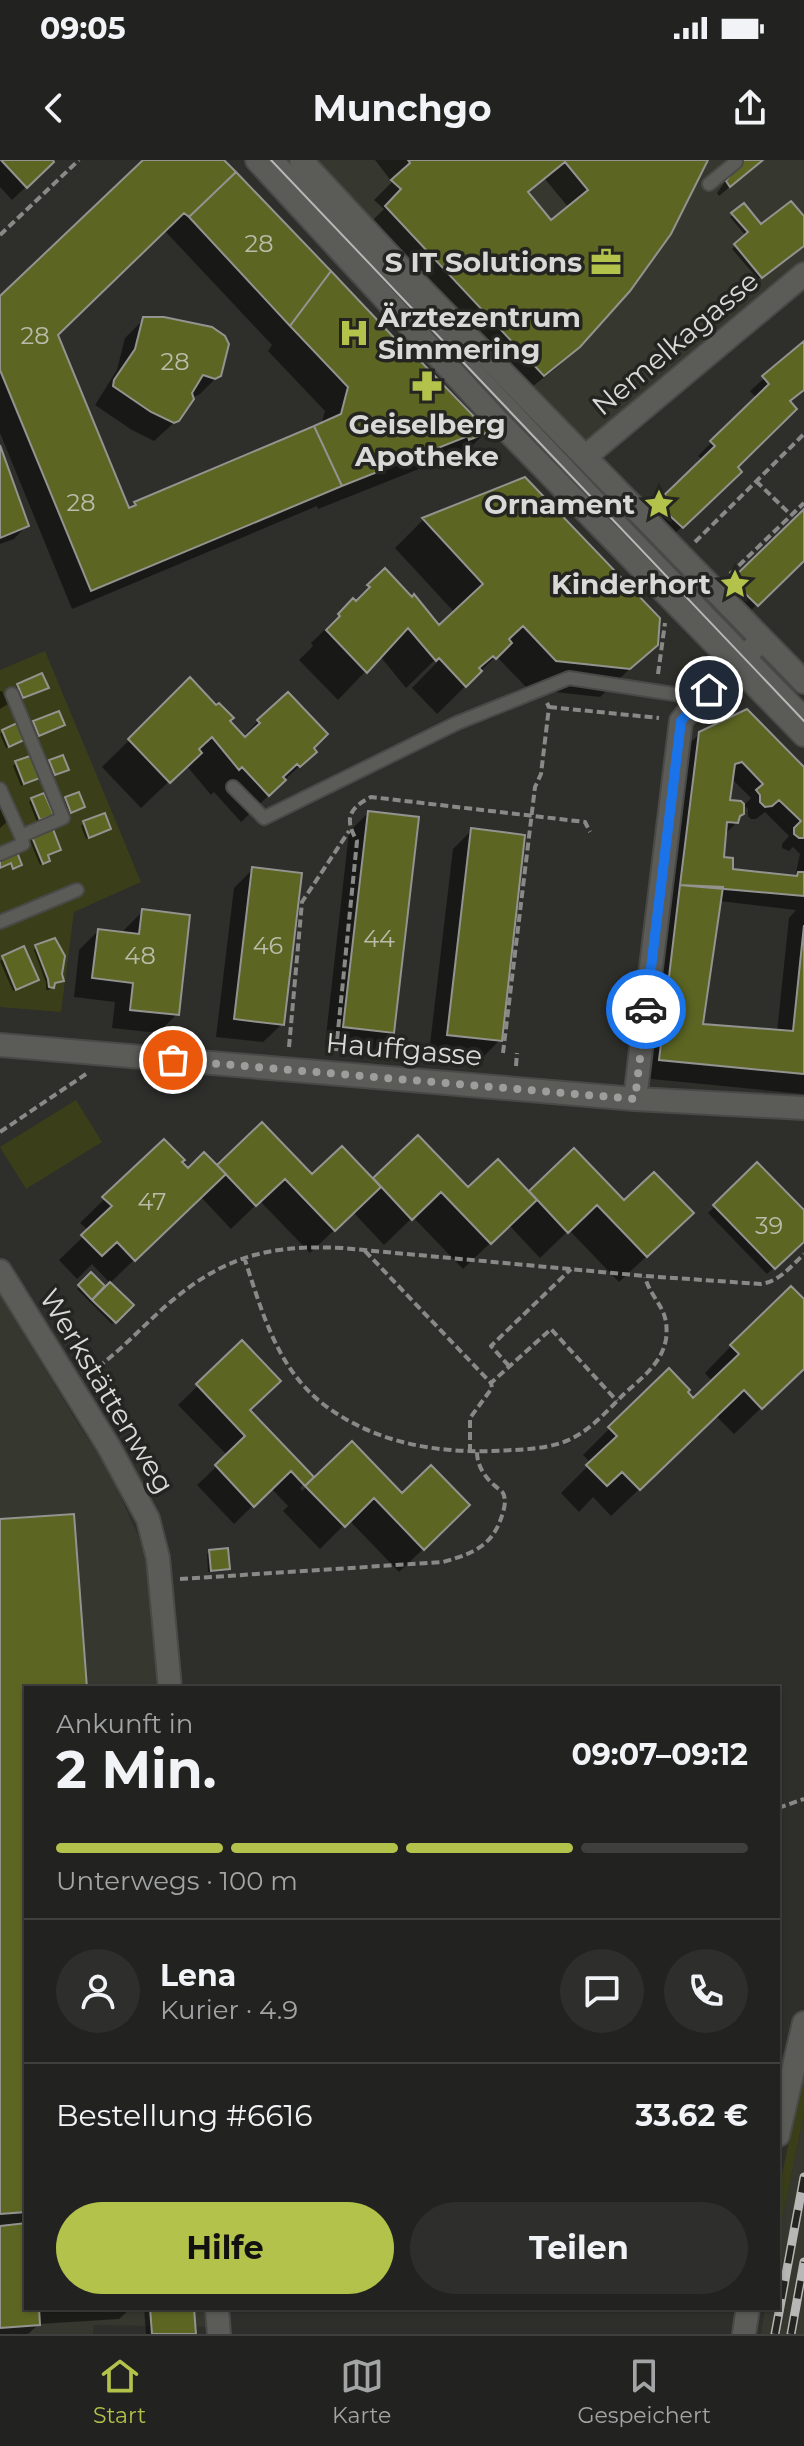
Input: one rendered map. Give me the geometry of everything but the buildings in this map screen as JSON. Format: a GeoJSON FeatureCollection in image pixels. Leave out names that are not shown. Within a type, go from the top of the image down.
{"type":"FeatureCollection","features":[{"type":"Feature","properties":{"kind":"street"},"geometry":{"type":"LineString","coordinates":[[257,160],[602,531],[749,653],[804,682]]}},
{"type":"Feature","properties":{"kind":"street"},"geometry":{"type":"LineString","coordinates":[[301,160],[713,589],[749,653],[804,735]]}},
{"type":"Feature","properties":{"kind":"street","name":"Nemelkagasse"},"geometry":{"type":"LineString","coordinates":[[585,457],[804,274]]}},
{"type":"Feature","properties":{"kind":"street"},"geometry":{"type":"LineString","coordinates":[[635,1099],[681,721],[700,698],[749,653]]}},
{"type":"Feature","properties":{"kind":"street","name":"Hauffgasse"},"geometry":{"type":"LineString","coordinates":[[0,1045],[635,1099],[804,1108]]}},
{"type":"Feature","properties":{"kind":"street","name":"Werkstättenweg"},"geometry":{"type":"LineString","coordinates":[[0,1271],[109,1447],[148,1519],[161,1580],[170,1686]]}},
{"type":"Feature","properties":{"kind":"street"},"geometry":{"type":"LineString","coordinates":[[780,2126],[804,2023]]}},
{"type":"Feature","properties":{"kind":"street"},"geometry":{"type":"LineString","coordinates":[[217,2310],[219,2334]]}},
{"type":"Feature","properties":{"kind":"street"},"geometry":{"type":"LineString","coordinates":[[744,2334],[748,2310]]}},
{"type":"Feature","properties":{"kind":"lane"},"geometry":{"type":"LineString","coordinates":[[278,160],[804,712]]}},
{"type":"Feature","properties":{"kind":"lane"},"geometry":{"type":"LineString","coordinates":[[709,184],[736,162]]}},
{"type":"Feature","properties":{"kind":"lane"},"geometry":{"type":"LineString","coordinates":[[233,787],[264,818],[457,723],[569,678],[700,698]]}},
{"type":"Feature","properties":{"kind":"lane"},"geometry":{"type":"LineString","coordinates":[[12,694],[63,818],[21,836]]}},
{"type":"Feature","properties":{"kind":"lane"},"geometry":{"type":"LineString","coordinates":[[0,789],[23,844],[0,854]]}},
{"type":"Feature","properties":{"kind":"lane"},"geometry":{"type":"LineString","coordinates":[[0,922],[77,890]]}},
{"type":"Feature","properties":{"kind":"path"},"geometry":{"type":"LineString","coordinates":[[0,235],[77,161]]}},
{"type":"Feature","properties":{"kind":"path"},"geometry":{"type":"LineString","coordinates":[[680,555],[804,434]]}},
{"type":"Feature","properties":{"kind":"path"},"geometry":{"type":"LineString","coordinates":[[756,481],[791,515]]}},
{"type":"Feature","properties":{"kind":"path"},"geometry":{"type":"LineString","coordinates":[[713,589],[804,503]]}},
{"type":"Feature","properties":{"kind":"path"},"geometry":{"type":"LineString","coordinates":[[651,718],[665,620]]}},
{"type":"Feature","properties":{"kind":"path"},"geometry":{"type":"LineString","coordinates":[[503,1053],[531,816],[535,787],[541,774],[549,707],[538,692]]}},
{"type":"Feature","properties":{"kind":"path"},"geometry":{"type":"LineString","coordinates":[[549,707],[681,721]]}},
{"type":"Feature","properties":{"kind":"path"},"geometry":{"type":"LineString","coordinates":[[333,1073],[357,841],[350,830],[350,815],[356,804],[371,797],[585,822],[590,832]]}},
{"type":"Feature","properties":{"kind":"path"},"geometry":{"type":"LineString","coordinates":[[289,1070],[289,1032],[302,902],[350,830]]}},
{"type":"Feature","properties":{"kind":"path"},"geometry":{"type":"LineString","coordinates":[[0,1132],[115,1055]]}},
{"type":"Feature","properties":{"kind":"path"},"geometry":{"type":"LineString","coordinates":[[71,1385],[118,1352],[160,1311],[210,1273],[244,1257],[292,1248],[363,1249],[761,1284],[781,1277],[804,1254]]}},
{"type":"Feature","properties":{"kind":"path"},"geometry":{"type":"LineString","coordinates":[[363,1249],[491,1383],[492,1388],[470,1418],[470,1452]]}},
{"type":"Feature","properties":{"kind":"path"},"geometry":{"type":"LineString","coordinates":[[244,1257],[278,1350],[301,1384],[317,1398],[353,1423],[390,1439],[427,1449],[470,1452],[528,1449],[568,1440],[588,1428],[654,1366],[664,1346],[667,1326],[665,1315],[645,1276]]}},
{"type":"Feature","properties":{"kind":"path"},"geometry":{"type":"LineString","coordinates":[[510,1366],[491,1346],[571,1269]]}},
{"type":"Feature","properties":{"kind":"path"},"geometry":{"type":"LineString","coordinates":[[491,1383],[551,1329],[617,1401]]}},
{"type":"Feature","properties":{"kind":"path"},"geometry":{"type":"LineString","coordinates":[[161,1580],[443,1562],[462,1556],[485,1545],[498,1529],[506,1505],[504,1494],[486,1478],[477,1460],[477,1452]]}},
{"type":"Feature","properties":{"kind":"path"},"geometry":{"type":"LineString","coordinates":[[780,1807],[804,1799]]}},
{"type":"Feature","properties":{"kind":"shaded area"},"geometry":{"type":"Polygon","coordinates":[[[309,160],[804,160],[804,273],[585,457],[309,160]]]}},
{"type":"Feature","properties":{"kind":"shaded area"},"geometry":{"type":"Polygon","coordinates":[[[0,1295],[108,1468],[151,1565],[161,1686],[24,1686],[24,2310],[209,2310],[210,2327],[94,2325],[93,2334],[0,2334],[0,1295]]]}},
{"type":"Feature","properties":{"kind":"shaded area"},"geometry":{"type":"Polygon","coordinates":[[[804,2114],[804,2334],[761,2334],[765,2310],[780,2310],[780,2229],[804,2114]]]}},
{"type":"Feature","properties":{"kind":"green space"},"geometry":{"type":"Polygon","coordinates":[[[45,651],[141,882],[74,912],[61,1012],[0,1007],[0,670],[45,651]]]}},
{"type":"Feature","properties":{"kind":"green space"},"geometry":{"type":"Polygon","coordinates":[[[76,1100],[102,1142],[26,1189],[0,1147],[76,1100]]]}},
{"type":"Feature","properties":{"kind":"green space"},"geometry":{"type":"Polygon","coordinates":[[[804,2071],[804,2114],[780,2229],[780,2184],[804,2071]]]}},
{"type":"Feature","properties":{"kind":"tram line"},"geometry":{"type":"LineString","coordinates":[[271,160],[804,721]]}},
{"type":"Feature","properties":{"kind":"railway"},"geometry":{"type":"LineString","coordinates":[[780,2307],[804,2177]]}},
{"type":"Feature","properties":{"kind":"railway"},"geometry":{"type":"LineString","coordinates":[[791,2334],[804,2262]]}},
{"type":"Feature","properties":{"kind":"railway"},"geometry":{"type":"LineString","coordinates":[[775,2334],[779,2310]]}},
{"type":"Feature","properties":{"kind":"way so far"},"geometry":{"type":"LineString","coordinates":[[173,1060],[635,1099],[646,1009]]}},
{"type":"Feature","properties":{"kind":"place","name":"S IT Solutions"},"geometry":{"type":"Point","coordinates":[606,262]}},
{"type":"Feature","properties":{"kind":"place","name":"Ärztezentrum Simmering"},"geometry":{"type":"Point","coordinates":[354,333]}},
{"type":"Feature","properties":{"kind":"place","name":"Geiselberg Apotheke"},"geometry":{"type":"Point","coordinates":[427,386]}},
{"type":"Feature","properties":{"kind":"place","name":"Ornament"},"geometry":{"type":"Point","coordinates":[659,504]}},
{"type":"Feature","properties":{"kind":"place","name":"Kinderhort"},"geometry":{"type":"Point","coordinates":[735,584]}},
{"type":"Feature","properties":{"kind":"route"},"geometry":{"type":"LineString","coordinates":[[646,1009],[681,721],[709,690]]}}]}
